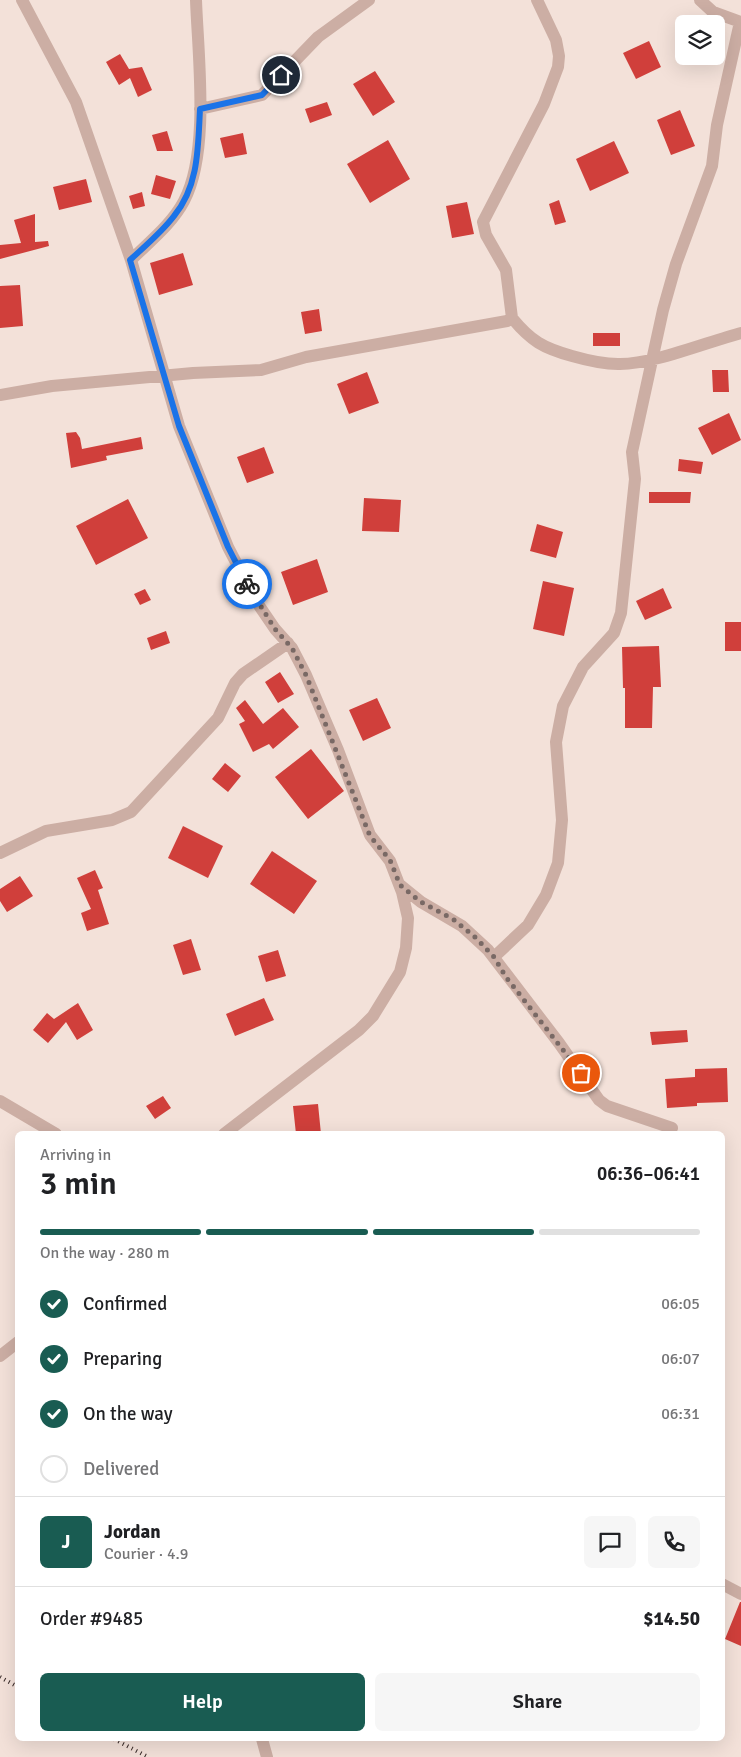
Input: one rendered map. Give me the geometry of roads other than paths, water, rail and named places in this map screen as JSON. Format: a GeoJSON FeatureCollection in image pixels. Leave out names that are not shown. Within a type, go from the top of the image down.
{"type":"FeatureCollection","features":[{"type":"Feature","properties":{"kind":"street"},"geometry":{"type":"LineString","coordinates":[[22,0],[76,102],[130,260],[179,426],[228,547],[256,601],[288,643],[306,675],[370,836],[390,860],[400,885],[408,918],[406,948],[400,972],[372,1016],[359,1030],[228,1131]]}},
{"type":"Feature","properties":{"kind":"street"},"geometry":{"type":"LineString","coordinates":[[130,260],[174,216],[184,201],[198,158],[200,109],[196,0]]}},
{"type":"Feature","properties":{"kind":"street"},"geometry":{"type":"LineString","coordinates":[[200,109],[262,95],[318,36],[368,0]]}},
{"type":"Feature","properties":{"kind":"street"},"geometry":{"type":"LineString","coordinates":[[537,0],[556,40],[559,56],[558,67],[544,104],[483,222],[486,235],[506,270],[512,318],[526,334],[544,348],[570,356],[618,364],[654,358],[741,333]]}},
{"type":"Feature","properties":{"kind":"street"},"geometry":{"type":"LineString","coordinates":[[494,957],[528,925],[546,895],[558,863],[562,820],[556,742],[563,706],[583,667],[614,632],[621,613],[635,479],[632,452],[663,310],[676,264],[712,166],[717,125],[740,22],[714,12],[700,0]]}},
{"type":"Feature","properties":{"kind":"street"},"geometry":{"type":"LineString","coordinates":[[0,394],[52,386],[261,370],[306,358],[459,331],[507,321],[512,318]]}},
{"type":"Feature","properties":{"kind":"street"},"geometry":{"type":"LineString","coordinates":[[0,853],[46,831],[112,820],[131,812],[218,718],[235,683],[243,674],[288,643]]}},
{"type":"Feature","properties":{"kind":"street"},"geometry":{"type":"LineString","coordinates":[[400,885],[421,902],[462,926],[494,957],[506,977],[560,1043],[599,1100],[607,1106],[672,1128]]}},
{"type":"Feature","properties":{"kind":"street"},"geometry":{"type":"LineString","coordinates":[[0,1102],[51,1131]]}},
{"type":"Feature","properties":{"kind":"street"},"geometry":{"type":"LineString","coordinates":[[0,1356],[15,1344]]}},
{"type":"Feature","properties":{"kind":"street"},"geometry":{"type":"LineString","coordinates":[[725,1586],[741,1594]]}},
{"type":"Feature","properties":{"kind":"street"},"geometry":{"type":"LineString","coordinates":[[263,1741],[267,1757]]}},
{"type":"Feature","properties":{"kind":"railway"},"geometry":{"type":"LineString","coordinates":[[0,1677],[15,1685]]}},
{"type":"Feature","properties":{"kind":"railway"},"geometry":{"type":"LineString","coordinates":[[118,1741],[148,1757]]}}]}
